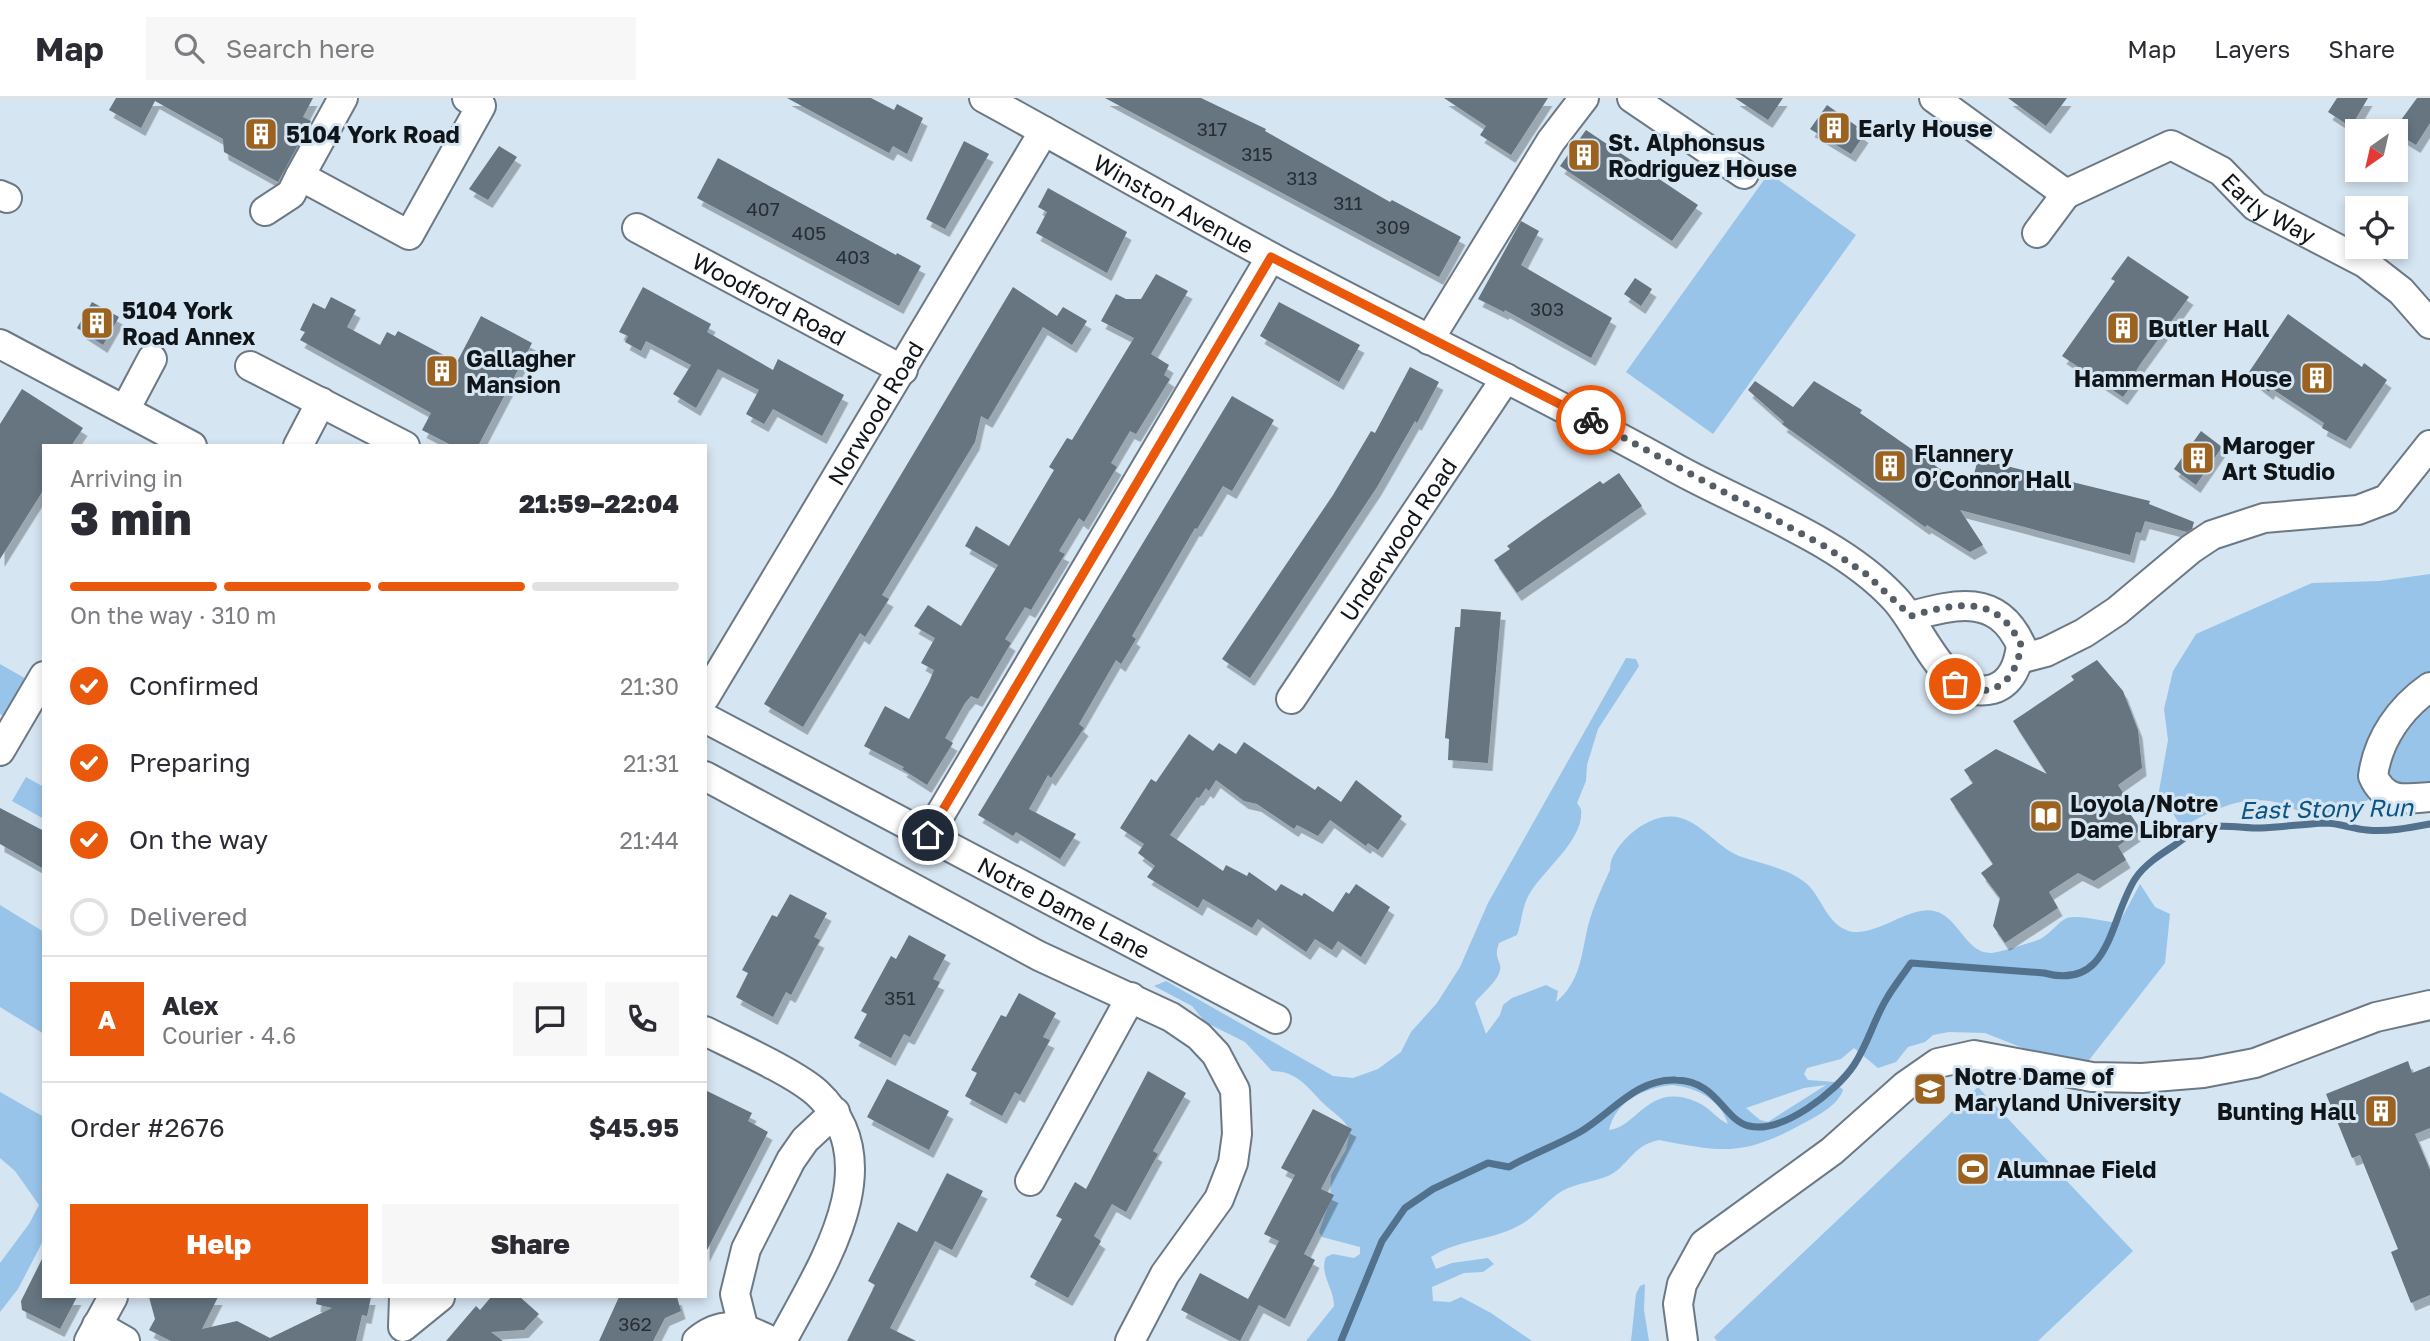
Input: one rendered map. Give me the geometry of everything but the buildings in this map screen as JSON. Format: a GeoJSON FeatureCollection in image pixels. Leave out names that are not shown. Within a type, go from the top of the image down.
{"type":"FeatureCollection","features":[{"type":"Feature","properties":{"kind":"street"},"geometry":{"type":"LineString","coordinates":[[265,211],[291,194],[343,98]]}},
{"type":"Feature","properties":{"kind":"street"},"geometry":{"type":"LineString","coordinates":[[300,176],[409,235],[481,106],[467,98]]}},
{"type":"Feature","properties":{"kind":"street","name":"Winston Avenue"},"geometry":{"type":"LineString","coordinates":[[984,98],[1271,257],[1506,377],[1826,547],[1866,574],[1911,616],[1955,684],[1970,691],[1999,687],[2012,674],[2019,659]]}},
{"type":"Feature","properties":{"kind":"street"},"geometry":{"type":"LineString","coordinates":[[1429,340],[1550,141],[1584,98]]}},
{"type":"Feature","properties":{"kind":"street"},"geometry":{"type":"LineString","coordinates":[[1632,98],[1744,174]]}},
{"type":"Feature","properties":{"kind":"street"},"geometry":{"type":"LineString","coordinates":[[1934,98],[2066,194],[2037,233]]}},
{"type":"Feature","properties":{"kind":"street","name":"Norwood Road"},"geometry":{"type":"LineString","coordinates":[[707,694],[1044,131]]}},
{"type":"Feature","properties":{"kind":"street","name":"Early Way"},"geometry":{"type":"LineString","coordinates":[[2066,194],[2171,145],[2221,171],[2255,206],[2365,263],[2402,292],[2430,324]]}},
{"type":"Feature","properties":{"kind":"street","name":"Woodford Road"},"geometry":{"type":"LineString","coordinates":[[637,228],[903,370]]}},
{"type":"Feature","properties":{"kind":"street"},"geometry":{"type":"LineString","coordinates":[[928,835],[1271,257]]}},
{"type":"Feature","properties":{"kind":"street"},"geometry":{"type":"LineString","coordinates":[[0,344],[125,410],[152,437],[183,444]]}},
{"type":"Feature","properties":{"kind":"street"},"geometry":{"type":"LineString","coordinates":[[125,410],[152,359]]}},
{"type":"Feature","properties":{"kind":"street"},"geometry":{"type":"LineString","coordinates":[[250,366],[401,444]]}},
{"type":"Feature","properties":{"kind":"street","name":"Underwood Road"},"geometry":{"type":"LineString","coordinates":[[1291,699],[1506,377]]}},
{"type":"Feature","properties":{"kind":"street"},"geometry":{"type":"LineString","coordinates":[[299,444],[321,402]]}},
{"type":"Feature","properties":{"kind":"street"},"geometry":{"type":"LineString","coordinates":[[1911,616],[1952,606],[1984,608],[2004,619],[2014,630],[2021,645],[2019,659],[2046,652],[2084,633],[2117,611],[2191,549],[2212,535],[2264,518],[2358,510],[2387,499],[2430,445]]}},
{"type":"Feature","properties":{"kind":"street"},"geometry":{"type":"LineString","coordinates":[[0,751],[42,679]]}},
{"type":"Feature","properties":{"kind":"street"},"geometry":{"type":"LineString","coordinates":[[2430,687],[2418,695],[2392,725],[2382,742],[2374,776],[2384,794],[2392,798],[2430,797]]}},
{"type":"Feature","properties":{"kind":"street","name":"Notre Dame Lane"},"geometry":{"type":"LineString","coordinates":[[707,719],[1276,1018]]}},
{"type":"Feature","properties":{"kind":"street"},"geometry":{"type":"LineString","coordinates":[[707,777],[1039,956],[1171,1017],[1199,1036],[1216,1055],[1235,1090],[1238,1121],[1233,1163],[1219,1199],[1165,1275],[1130,1341]]}},
{"type":"Feature","properties":{"kind":"street"},"geometry":{"type":"LineString","coordinates":[[1030,1181],[1131,997]]}},
{"type":"Feature","properties":{"kind":"street"},"geometry":{"type":"LineString","coordinates":[[1683,1341],[1678,1304],[1682,1284],[1704,1244],[1832,1151],[1905,1086],[1938,1063],[1974,1055],[2092,1077],[2142,1078],[2203,1073],[2255,1063],[2376,1017],[2430,1005]]}},
{"type":"Feature","properties":{"kind":"street"},"geometry":{"type":"LineString","coordinates":[[707,1032],[815,1091],[835,1112],[852,1167],[847,1205],[832,1244],[782,1341]]}},
{"type":"Feature","properties":{"kind":"street"},"geometry":{"type":"LineString","coordinates":[[743,1326],[735,1294],[746,1249],[791,1160],[805,1140],[835,1112]]}},
{"type":"Feature","properties":{"kind":"street"},"geometry":{"type":"LineString","coordinates":[[112,1298],[93,1333],[125,1341]]}},
{"type":"Feature","properties":{"kind":"street"},"geometry":{"type":"LineString","coordinates":[[399,1334],[404,1298]]}},
{"type":"Feature","properties":{"kind":"street"},"geometry":{"type":"LineString","coordinates":[[399,1334],[439,1298]]}},
{"type":"Feature","properties":{"kind":"street"},"geometry":{"type":"LineString","coordinates":[[697,1341],[717,1329],[743,1326],[771,1341]]}},
{"type":"Feature","properties":{"kind":"shaded area"},"geometry":{"type":"Polygon","coordinates":[[[1769,173],[1856,235],[1713,434],[1626,372],[1769,173]]]}},
{"type":"Feature","properties":{"kind":"shaded area"},"geometry":{"type":"Polygon","coordinates":[[[2430,574],[2430,678],[2368,800],[2320,814],[2300,812],[2274,802],[2246,801],[2213,811],[2182,828],[2159,791],[2168,740],[2164,709],[2173,671],[2196,634],[2312,583],[2380,581],[2430,574]]]}},
{"type":"Feature","properties":{"kind":"shaded area"},"geometry":{"type":"Polygon","coordinates":[[[1626,658],[1636,659],[1639,666],[1598,729],[1587,765],[1586,781],[1577,803],[1581,809],[1581,820],[1577,831],[1530,893],[1517,935],[1499,943],[1498,975],[1475,1003],[1486,1034],[1500,1015],[1503,1005],[1512,998],[1546,985],[1558,991],[1556,1002],[1564,994],[1579,967],[1590,919],[1615,852],[1637,829],[1658,818],[1672,816],[1684,819],[1696,825],[1727,850],[1799,878],[1812,889],[1838,925],[1854,932],[1877,928],[1912,913],[1934,911],[1950,920],[1975,948],[1992,953],[2039,940],[2067,918],[2119,923],[2140,884],[2155,907],[2170,914],[2165,963],[2086,1064],[2033,1052],[1985,1033],[1949,1032],[1933,1035],[1925,1042],[1908,1047],[1896,1062],[1878,1068],[1854,1048],[1841,1059],[1807,1068],[1804,1074],[1808,1080],[1835,1082],[1843,1090],[1837,1101],[1828,1109],[1785,1133],[1734,1149],[1659,1140],[1650,1143],[1636,1151],[1615,1172],[1562,1191],[1514,1228],[1454,1246],[1431,1257],[1436,1269],[1452,1263],[1488,1258],[1494,1264],[1483,1272],[1464,1273],[1432,1287],[1433,1301],[1450,1302],[1461,1297],[1491,1313],[1532,1341],[1306,1341],[1334,1306],[1324,1269],[1326,1257],[1333,1254],[1354,1258],[1360,1254],[1360,1247],[1322,1237],[1319,1232],[1330,1200],[1331,1175],[1346,1150],[1350,1131],[1348,1126],[1301,1081],[1288,1074],[1272,1071],[1245,1042],[1205,1022],[1192,1006],[1154,986],[1166,981],[1333,1076],[1353,1078],[1378,1069],[1401,1052],[1411,1032],[1437,1003],[1460,967],[1488,903],[1626,658]],[[1672,1085],[1633,1097],[1618,1111],[1609,1130],[1628,1122],[1655,1101],[1667,1097],[1680,1097],[1697,1102],[1728,1124],[1719,1108],[1706,1096],[1672,1085]],[[1826,1085],[1804,1088],[1746,1108],[1760,1120],[1768,1122],[1826,1085]]]}},
{"type":"Feature","properties":{"kind":"shaded area"},"geometry":{"type":"Polygon","coordinates":[[[0,664],[28,680],[5,717],[0,714],[0,664]]]}},
{"type":"Feature","properties":{"kind":"shaded area"},"geometry":{"type":"Polygon","coordinates":[[[2430,695],[2430,792],[2394,792],[2382,765],[2430,695]]]}},
{"type":"Feature","properties":{"kind":"shaded area"},"geometry":{"type":"Polygon","coordinates":[[[26,777],[42,786],[42,818],[12,801],[26,777]]]}},
{"type":"Feature","properties":{"kind":"shaded area"},"geometry":{"type":"Polygon","coordinates":[[[0,905],[42,931],[42,1033],[0,1007],[0,905]]]}},
{"type":"Feature","properties":{"kind":"shaded area","name":"Alumnae Field"},"geometry":{"type":"Polygon","coordinates":[[[1978,1087],[2133,1251],[2038,1341],[1717,1341],[1714,1337],[1978,1087]]]}},
{"type":"Feature","properties":{"kind":"shaded area"},"geometry":{"type":"Polygon","coordinates":[[[0,1092],[42,1116],[42,1243],[18,1289],[0,1312],[0,1263],[29,1224],[39,1205],[15,1171],[0,1158],[0,1092]]]}},
{"type":"Feature","properties":{"kind":"shaded area"},"geometry":{"type":"Polygon","coordinates":[[[1645,1284],[1644,1310],[1649,1341],[1631,1341],[1636,1294],[1640,1286],[1645,1284]]]}},
{"type":"Feature","properties":{"kind":"waterway","name":"East Stony Run"},"geometry":{"type":"LineString","coordinates":[[1341,1341],[1382,1241],[1405,1208],[1433,1189],[1488,1163],[1509,1167],[1571,1137],[1648,1085],[1662,1081],[1690,1082],[1711,1093],[1740,1122],[1762,1127],[1777,1124],[1807,1109],[1846,1076],[1859,1057],[1887,998],[1911,963],[2066,976],[2083,972],[2105,948],[2126,896],[2139,874],[2148,864],[2197,830],[2221,826],[2261,828],[2325,823],[2383,830],[2430,824]]}},
{"type":"Feature","properties":{"kind":"way so far"},"geometry":{"type":"LineString","coordinates":[[1591,420],[1689,476],[1826,547],[1891,594],[1911,616],[1966,604],[1984,608],[2004,619],[2014,630],[2021,645],[2019,659],[2012,674],[1999,687],[1985,691],[1970,691],[1955,684]]}},
{"type":"Feature","properties":{"kind":"place","name":"Early House"},"geometry":{"type":"Point","coordinates":[1834,128]}},
{"type":"Feature","properties":{"kind":"place","name":"5104 York Road"},"geometry":{"type":"Point","coordinates":[261,134]}},
{"type":"Feature","properties":{"kind":"place","name":"St. Alphonsus Rodriguez House"},"geometry":{"type":"Point","coordinates":[1584,155]}},
{"type":"Feature","properties":{"kind":"place","name":"5104 York Road Annex"},"geometry":{"type":"Point","coordinates":[97,323]}},
{"type":"Feature","properties":{"kind":"place","name":"Butler Hall"},"geometry":{"type":"Point","coordinates":[2123,328]}},
{"type":"Feature","properties":{"kind":"place","name":"Gallagher Mansion"},"geometry":{"type":"Point","coordinates":[442,371]}},
{"type":"Feature","properties":{"kind":"place","name":"Hammerman House"},"geometry":{"type":"Point","coordinates":[2317,378]}},
{"type":"Feature","properties":{"kind":"place","name":"Maroger Art Studio"},"geometry":{"type":"Point","coordinates":[2198,458]}},
{"type":"Feature","properties":{"kind":"place","name":"Flannery O’Connor Hall"},"geometry":{"type":"Point","coordinates":[1890,466]}},
{"type":"Feature","properties":{"kind":"place","name":"Loyola/Notre Dame Library"},"geometry":{"type":"Point","coordinates":[2046,816]}},
{"type":"Feature","properties":{"kind":"place","name":"Notre Dame of Maryland University"},"geometry":{"type":"Point","coordinates":[1930,1089]}},
{"type":"Feature","properties":{"kind":"place","name":"Bunting Hall"},"geometry":{"type":"Point","coordinates":[2381,1111]}},
{"type":"Feature","properties":{"kind":"place","name":"Alumnae Field"},"geometry":{"type":"Point","coordinates":[1973,1169]}},
{"type":"Feature","properties":{"kind":"route"},"geometry":{"type":"LineString","coordinates":[[928,835],[1271,257],[1429,340],[1591,420]]}}]}
